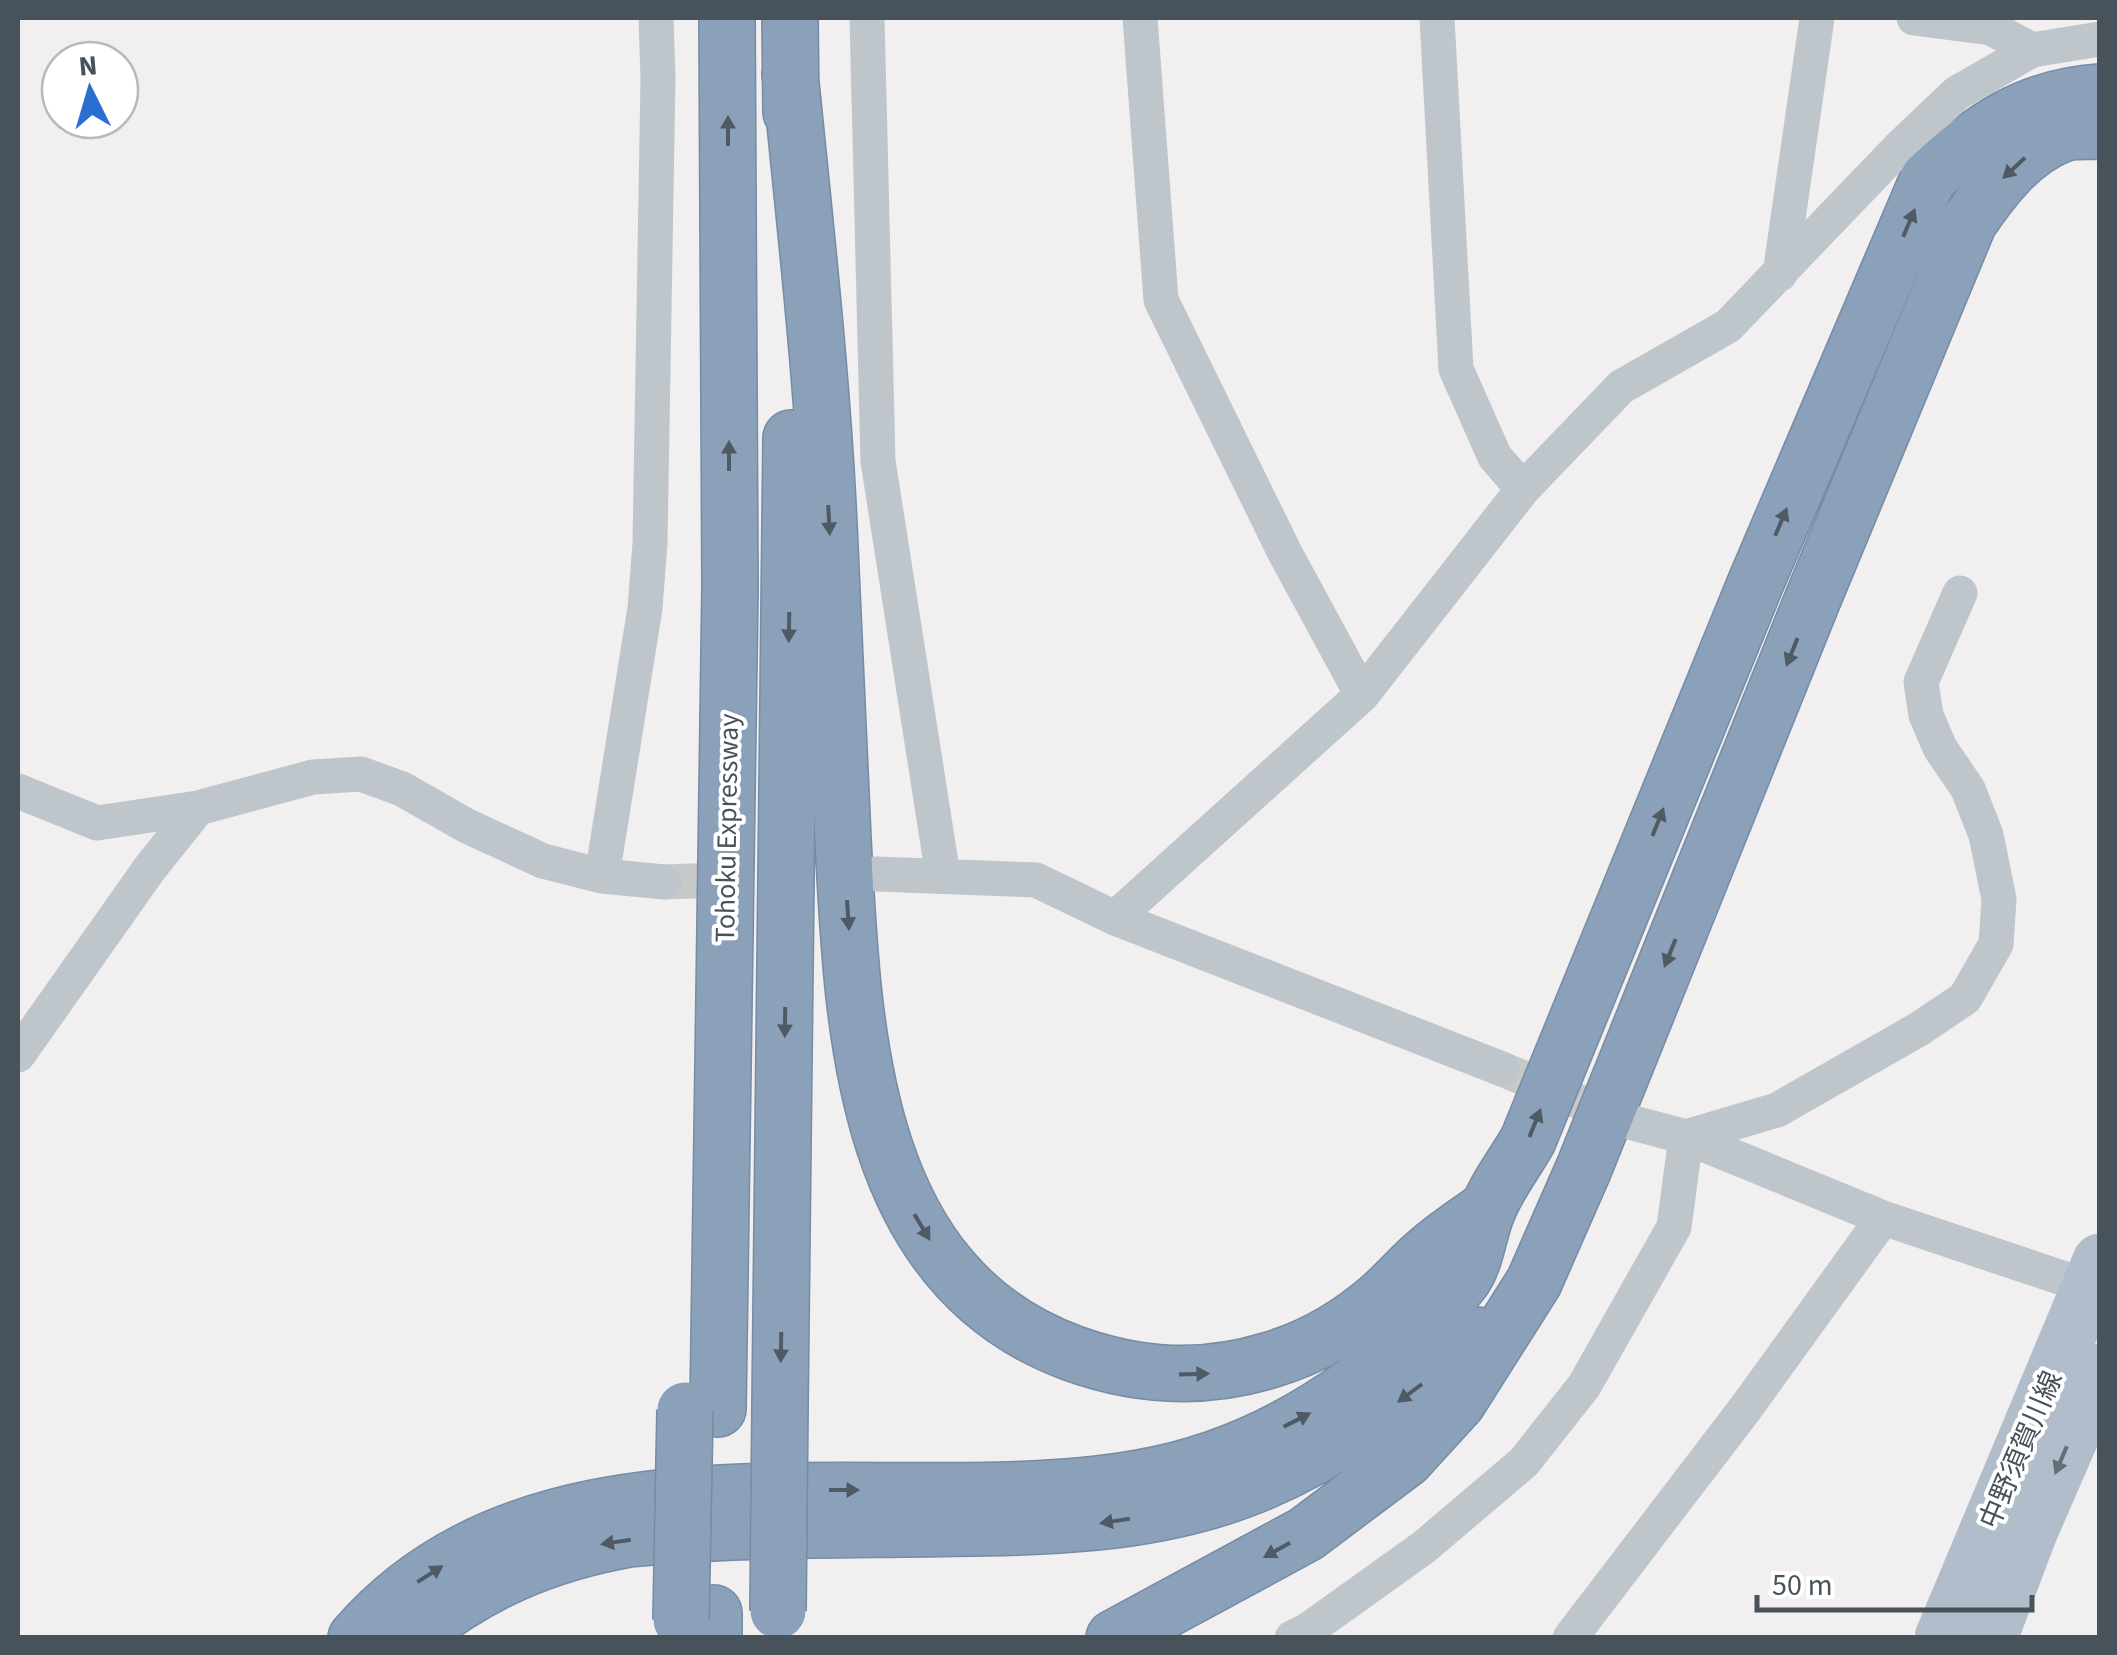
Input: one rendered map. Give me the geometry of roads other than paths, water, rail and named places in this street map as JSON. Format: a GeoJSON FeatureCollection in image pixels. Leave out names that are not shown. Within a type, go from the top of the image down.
{"type":"FeatureCollection","features":[{"type":"Feature","properties":{"kind":"highway","name":"Tohoku Expressway"},"geometry":{"type":"LineString","coordinates":[[697,1627],[701,1410],[726,904],[730,587],[727,18]]}},
{"type":"Feature","properties":{"kind":"highway"},"geometry":{"type":"LineString","coordinates":[[778,1624],[792,317],[790,18]]}},
{"type":"Feature","properties":{"kind":"highway"},"geometry":{"type":"LineString","coordinates":[[790,74],[829,522],[855,1013],[874,1118],[892,1172],[938,1253],[970,1289],[1006,1319],[1052,1345],[1104,1364],[1160,1375],[1215,1373],[1272,1360],[1324,1338],[1380,1300],[1430,1250],[1488,1208]]}},
{"type":"Feature","properties":{"kind":"highway"},"geometry":{"type":"LineString","coordinates":[[356,1638],[405,1590],[457,1557],[514,1528],[600,1504],[819,1490],[1078,1487],[1143,1478],[1204,1462],[1320,1409],[1372,1372],[1422,1328],[1465,1278],[1488,1208],[1528,1140],[1756,582],[1928,179],[1971,138],[2011,115],[2063,94],[2100,92]]}},
{"type":"Feature","properties":{"kind":"highway"},"geometry":{"type":"LineString","coordinates":[[1114,1638],[1306,1534],[1406,1458],[1458,1402],[1534,1282],[1584,1168],[1812,601],[1970,222],[1998,182],[2040,146],[2063,133],[2100,131]]}},
{"type":"Feature","properties":{"kind":"highway"},"geometry":{"type":"LineString","coordinates":[[412,1638],[443,1611],[536,1562],[601,1544],[655,1536],[1001,1530],[1101,1523],[1173,1511],[1246,1488],[1313,1456],[1380,1416],[1429,1379],[1534,1282]]}},
{"type":"Feature","properties":{"kind":"main road","name":"中野須賀川線"},"geometry":{"type":"LineString","coordinates":[[1942,1638],[2096,1281]]}},
{"type":"Feature","properties":{"kind":"main road","name":"中野須賀川線"},"geometry":{"type":"LineString","coordinates":[[1990,1638],[2030,1532],[2100,1371]]}},
{"type":"Feature","properties":{"kind":"street"},"geometry":{"type":"LineString","coordinates":[[602,876],[645,608],[650,543],[656,18]]}},
{"type":"Feature","properties":{"kind":"street"},"geometry":{"type":"LineString","coordinates":[[867,18],[878,461],[943,876]]}},
{"type":"Feature","properties":{"kind":"street"},"geometry":{"type":"LineString","coordinates":[[1140,18],[1161,300],[1285,553],[1362,695]]}},
{"type":"Feature","properties":{"kind":"street"},"geometry":{"type":"LineString","coordinates":[[1437,18],[1456,369],[1495,457],[1522,488]]}},
{"type":"Feature","properties":{"kind":"street"},"geometry":{"type":"LineString","coordinates":[[1780,274],[1817,18]]}},
{"type":"Feature","properties":{"kind":"street"},"geometry":{"type":"LineString","coordinates":[[1914,18],[1990,28],[2032,50]]}},
{"type":"Feature","properties":{"kind":"street"},"geometry":{"type":"LineString","coordinates":[[1116,918],[1362,695],[1522,488],[1621,387],[1728,326],[1957,92],[2032,50],[2100,38]]}},
{"type":"Feature","properties":{"kind":"street"},"geometry":{"type":"LineString","coordinates":[[1686,1137],[1777,1110],[1919,1030],[1965,998],[1996,944],[1999,899],[1986,835],[1968,789],[1940,748],[1926,715],[1921,682],[1960,593]]}},
{"type":"Feature","properties":{"kind":"street"},"geometry":{"type":"LineString","coordinates":[[18,791],[97,824],[198,808],[314,777],[361,774],[402,789],[466,826],[543,861],[602,876],[664,882]]}},
{"type":"Feature","properties":{"kind":"street"},"geometry":{"type":"LineString","coordinates":[[18,1055],[150,868],[198,808]]}},
{"type":"Feature","properties":{"kind":"street"},"geometry":{"type":"LineString","coordinates":[[876,874],[1036,880],[1116,918],[1502,1069]]}},
{"type":"Feature","properties":{"kind":"street"},"geometry":{"type":"LineString","coordinates":[[1622,1120],[1686,1137],[1883,1218],[2096,1281]]}},
{"type":"Feature","properties":{"kind":"street"},"geometry":{"type":"LineString","coordinates":[[1292,1638],[1424,1547],[1524,1462],[1584,1386],[1674,1227],[1686,1137]]}},
{"type":"Feature","properties":{"kind":"street"},"geometry":{"type":"LineString","coordinates":[[1570,1638],[1745,1409],[1883,1218]]}},
{"type":"Feature","properties":{"kind":"tunnel"},"geometry":{"type":"LineString","coordinates":[[664,882],[863,875]]}},
{"type":"Feature","properties":{"kind":"tunnel"},"geometry":{"type":"LineString","coordinates":[[1502,1069],[1622,1120]]}}]}
